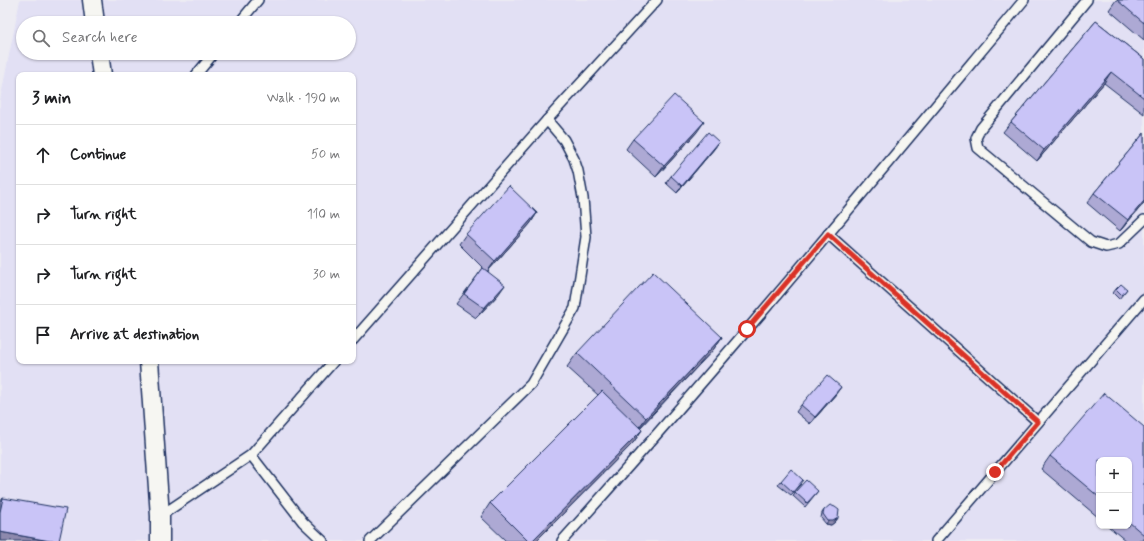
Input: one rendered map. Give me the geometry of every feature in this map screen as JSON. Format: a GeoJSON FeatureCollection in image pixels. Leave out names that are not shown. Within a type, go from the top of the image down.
{"type":"FeatureCollection","features":[{"type":"Feature","properties":{"kind":"street"},"geometry":{"type":"LineString","coordinates":[[92,0],[94,16]]}},
{"type":"Feature","properties":{"kind":"street"},"geometry":{"type":"LineString","coordinates":[[100,60],[102,72]]}},
{"type":"Feature","properties":{"kind":"street"},"geometry":{"type":"LineString","coordinates":[[148,364],[160,516],[160,541]]}},
{"type":"Feature","properties":{"kind":"lane"},"geometry":{"type":"LineString","coordinates":[[245,16],[258,0]]}},
{"type":"Feature","properties":{"kind":"lane"},"geometry":{"type":"LineString","coordinates":[[356,337],[547,120],[657,0]]}},
{"type":"Feature","properties":{"kind":"lane"},"geometry":{"type":"LineString","coordinates":[[562,541],[635,460],[828,234],[1024,0]]}},
{"type":"Feature","properties":{"kind":"lane"},"geometry":{"type":"LineString","coordinates":[[1087,0],[980,128],[976,138],[978,148],[1091,242],[1106,247],[1119,244],[1144,220]]}},
{"type":"Feature","properties":{"kind":"lane"},"geometry":{"type":"LineString","coordinates":[[198,72],[208,60]]}},
{"type":"Feature","properties":{"kind":"lane"},"geometry":{"type":"LineString","coordinates":[[370,541],[531,384],[575,308],[586,237],[583,198],[574,159],[564,140],[547,120]]}},
{"type":"Feature","properties":{"kind":"lane"},"geometry":{"type":"LineString","coordinates":[[828,234],[1038,422]]}},
{"type":"Feature","properties":{"kind":"lane"},"geometry":{"type":"LineString","coordinates":[[936,541],[1144,298]]}},
{"type":"Feature","properties":{"kind":"lane"},"geometry":{"type":"LineString","coordinates":[[160,516],[251,455],[331,364]]}},
{"type":"Feature","properties":{"kind":"lane"},"geometry":{"type":"LineString","coordinates":[[251,455],[303,522],[323,541]]}},
{"type":"Feature","properties":{"kind":"shaded area"},"geometry":{"type":"Polygon","coordinates":[[[20,0],[1144,0],[1144,541],[0,541],[0,100],[16,20],[16,60],[356,60],[356,16],[17,16],[20,0]]]}},
{"type":"Feature","properties":{"kind":"building"},"geometry":{"type":"Polygon","coordinates":[[[1117,0],[1144,0],[1144,23],[1117,0]]]}},
{"type":"Feature","properties":{"kind":"building"},"geometry":{"type":"Polygon","coordinates":[[[1096,21],[1144,59],[1144,98],[1111,72],[1044,150],[1011,122],[1096,21]]]}},
{"type":"Feature","properties":{"kind":"building"},"geometry":{"type":"Polygon","coordinates":[[[674,95],[704,122],[664,166],[633,139],[674,95]]]}},
{"type":"Feature","properties":{"kind":"building"},"geometry":{"type":"Polygon","coordinates":[[[708,132],[719,142],[682,186],[671,176],[708,132]]]}},
{"type":"Feature","properties":{"kind":"building"},"geometry":{"type":"Polygon","coordinates":[[[1144,133],[1144,201],[1128,220],[1094,193],[1144,133]]]}},
{"type":"Feature","properties":{"kind":"building"},"geometry":{"type":"Polygon","coordinates":[[[509,186],[537,213],[495,261],[466,234],[509,186]]]}},
{"type":"Feature","properties":{"kind":"building"},"geometry":{"type":"Polygon","coordinates":[[[483,268],[505,285],[484,308],[464,294],[483,268]]]}},
{"type":"Feature","properties":{"kind":"building"},"geometry":{"type":"Polygon","coordinates":[[[653,272],[722,337],[646,418],[577,353],[653,272]]]}},
{"type":"Feature","properties":{"kind":"building"},"geometry":{"type":"Polygon","coordinates":[[[1121,284],[1127,289],[1122,295],[1116,289],[1121,284]]]}},
{"type":"Feature","properties":{"kind":"building"},"geometry":{"type":"Polygon","coordinates":[[[827,375],[841,387],[815,417],[801,405],[827,375]]]}},
{"type":"Feature","properties":{"kind":"building"},"geometry":{"type":"Polygon","coordinates":[[[602,391],[642,430],[532,541],[528,541],[490,503],[602,391]]]}},
{"type":"Feature","properties":{"kind":"building"},"geometry":{"type":"Polygon","coordinates":[[[1104,393],[1144,427],[1144,535],[1132,525],[1132,457],[1096,457],[1096,494],[1050,456],[1104,393]]]}},
{"type":"Feature","properties":{"kind":"building"},"geometry":{"type":"Polygon","coordinates":[[[791,469],[803,480],[793,492],[781,481],[791,469]]]}},
{"type":"Feature","properties":{"kind":"building"},"geometry":{"type":"Polygon","coordinates":[[[806,480],[818,491],[807,503],[795,492],[806,480]]]}},
{"type":"Feature","properties":{"kind":"building"},"geometry":{"type":"Polygon","coordinates":[[[3,498],[66,509],[59,541],[50,541],[0,532],[0,512],[3,498]]]}},
{"type":"Feature","properties":{"kind":"building"},"geometry":{"type":"Polygon","coordinates":[[[830,505],[839,510],[838,518],[833,521],[828,521],[823,514],[824,510],[830,505]]]}},
{"type":"Feature","properties":{"kind":"route"},"geometry":{"type":"LineString","coordinates":[[747,329],[828,234],[1038,422],[995,472]]}}]}
